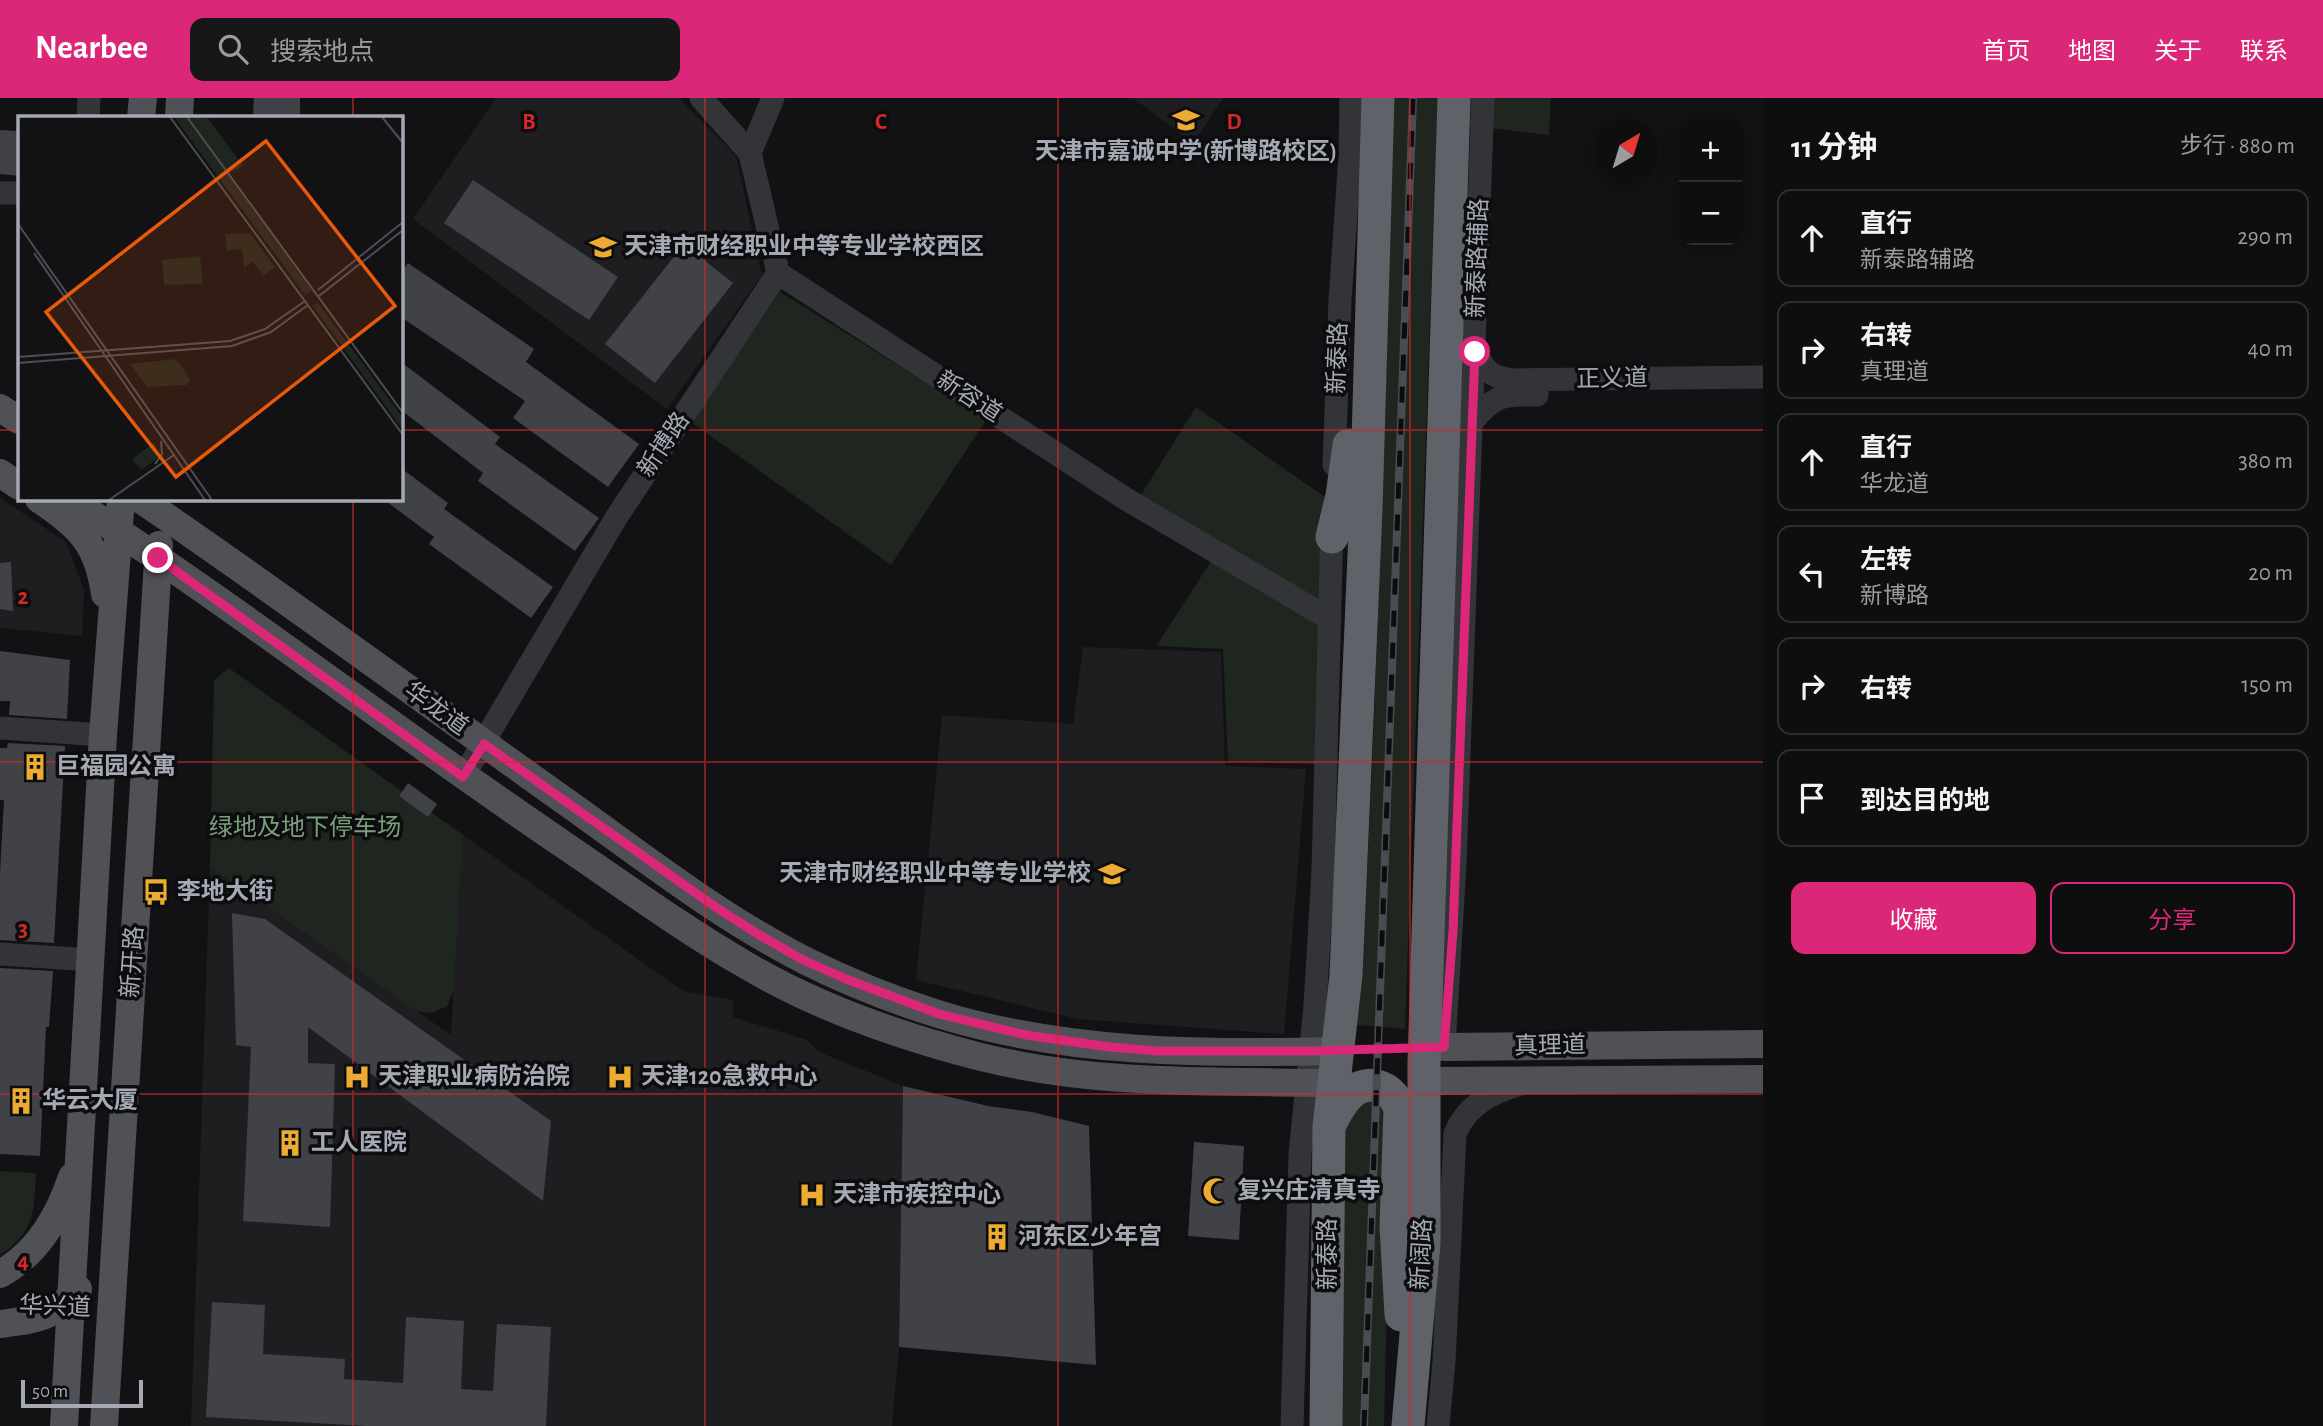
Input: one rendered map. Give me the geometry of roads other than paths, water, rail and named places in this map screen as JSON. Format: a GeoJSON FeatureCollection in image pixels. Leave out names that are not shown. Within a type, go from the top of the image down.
{"type":"FeatureCollection","features":[{"type":"Feature","properties":{"kind":"highway"},"geometry":{"type":"LineString","coordinates":[[1332,537],[1347,461],[1357,285],[1375,193],[1378,98]]}},
{"type":"Feature","properties":{"kind":"highway","name":"新阔路"},"geometry":{"type":"LineString","coordinates":[[1408,1426],[1424,1242],[1431,1059],[1454,98]]}},
{"type":"Feature","properties":{"kind":"highway","name":"新泰路"},"geometry":{"type":"LineString","coordinates":[[1326,1426],[1329,1127],[1320,1066],[1346,975],[1375,193]]}},
{"type":"Feature","properties":{"kind":"highway"},"geometry":{"type":"LineString","coordinates":[[1329,1127],[1344,1101],[1359,1087],[1377,1086],[1386,1089],[1395,1095],[1398,1102],[1400,1110],[1396,1226],[1401,1320],[1410,1390]]}},
{"type":"Feature","properties":{"kind":"main road"},"geometry":{"type":"LineString","coordinates":[[142,98],[142,116]]}},
{"type":"Feature","properties":{"kind":"main road"},"geometry":{"type":"LineString","coordinates":[[179,116],[180,98]]}},
{"type":"Feature","properties":{"kind":"main road"},"geometry":{"type":"LineString","coordinates":[[0,454],[18,466]]}},
{"type":"Feature","properties":{"kind":"main road"},"geometry":{"type":"LineString","coordinates":[[0,473],[18,485]]}},
{"type":"Feature","properties":{"kind":"main road"},"geometry":{"type":"LineString","coordinates":[[40,500],[66,517],[83,533],[94,551],[102,570],[110,642]]}},
{"type":"Feature","properties":{"kind":"main road"},"geometry":{"type":"LineString","coordinates":[[74,500],[132,512],[158,558],[463,777],[744,964],[829,1007],[881,1027],[978,1056],[1044,1071],[1147,1081],[1320,1066]]}},
{"type":"Feature","properties":{"kind":"main road"},"geometry":{"type":"LineString","coordinates":[[132,512],[152,656]]}},
{"type":"Feature","properties":{"kind":"main road","name":"华龙道"},"geometry":{"type":"LineString","coordinates":[[132,512],[484,744],[717,908],[803,960],[890,997],[980,1025],[1072,1042],[1320,1066]]}},
{"type":"Feature","properties":{"kind":"main road","name":"新开路"},"geometry":{"type":"LineString","coordinates":[[64,1426],[61,1319],[80,1151],[103,735],[110,642],[132,512]]}},
{"type":"Feature","properties":{"kind":"main road","name":"新开路"},"geometry":{"type":"LineString","coordinates":[[104,1416],[158,558],[132,512]]}},
{"type":"Feature","properties":{"kind":"main road","name":"真理道"},"geometry":{"type":"LineString","coordinates":[[1431,1059],[1763,1044]]}},
{"type":"Feature","properties":{"kind":"main road","name":"真理道"},"geometry":{"type":"LineString","coordinates":[[1431,1059],[1534,1080],[1763,1079]]}},
{"type":"Feature","properties":{"kind":"main road"},"geometry":{"type":"LineString","coordinates":[[0,1274],[24,1258],[47,1230],[65,1197],[80,1151]]}},
{"type":"Feature","properties":{"kind":"main road"},"geometry":{"type":"LineString","coordinates":[[104,1416],[100,1387],[61,1319],[99,1262],[115,1230]]}},
{"type":"Feature","properties":{"kind":"main road","name":"华兴道"},"geometry":{"type":"LineString","coordinates":[[0,1306],[61,1319],[109,1322]]}},
{"type":"Feature","properties":{"kind":"main road","name":"华兴道"},"geometry":{"type":"LineString","coordinates":[[0,1326],[61,1319]]}},
{"type":"Feature","properties":{"kind":"street"},"geometry":{"type":"LineString","coordinates":[[88,116],[89,98]]}},
{"type":"Feature","properties":{"kind":"street"},"geometry":{"type":"LineString","coordinates":[[701,98],[750,153],[778,273]]}},
{"type":"Feature","properties":{"kind":"street"},"geometry":{"type":"LineString","coordinates":[[750,153],[773,98]]}},
{"type":"Feature","properties":{"kind":"street","name":"新泰路"},"geometry":{"type":"LineString","coordinates":[[1292,1426],[1300,1154],[1320,1066],[1322,884],[1332,537],[1340,300],[1350,156],[1351,98]]}},
{"type":"Feature","properties":{"kind":"street","name":"新泰路辅路"},"geometry":{"type":"LineString","coordinates":[[1431,1059],[1453,931],[1483,98]]}},
{"type":"Feature","properties":{"kind":"street"},"geometry":{"type":"LineString","coordinates":[[0,192],[18,194]]}},
{"type":"Feature","properties":{"kind":"street","name":"新容道"},"geometry":{"type":"LineString","coordinates":[[778,273],[1126,499],[1330,619]]}},
{"type":"Feature","properties":{"kind":"street","name":"新博路"},"geometry":{"type":"LineString","coordinates":[[463,777],[616,518],[778,273]]}},
{"type":"Feature","properties":{"kind":"street","name":"正义道"},"geometry":{"type":"LineString","coordinates":[[1475,352],[1484,368],[1493,376],[1511,380],[1763,377]]}},
{"type":"Feature","properties":{"kind":"street","name":"正义道"},"geometry":{"type":"LineString","coordinates":[[1473,421],[1497,398],[1512,395],[1763,391]]}},
{"type":"Feature","properties":{"kind":"street"},"geometry":{"type":"LineString","coordinates":[[0,728],[103,735]]}},
{"type":"Feature","properties":{"kind":"street"},"geometry":{"type":"LineString","coordinates":[[0,954],[92,960]]}},
{"type":"Feature","properties":{"kind":"street"},"geometry":{"type":"LineString","coordinates":[[1438,1418],[1444,1362],[1455,1134],[1460,1122],[1482,1099],[1534,1080]]}},
{"type":"Feature","properties":{"kind":"street"},"geometry":{"type":"LineString","coordinates":[[1424,1242],[1438,1418]]}},
{"type":"Feature","properties":{"kind":"railway"},"geometry":{"type":"LineString","coordinates":[[1364,1426],[1413,98]]}},
{"type":"Feature","properties":{"kind":"place","name":"天津市嘉诚中学(新博路校区)"},"geometry":{"type":"Point","coordinates":[1186,120]}},
{"type":"Feature","properties":{"kind":"place","name":"天津市财经职业中等专业学校西区"},"geometry":{"type":"Point","coordinates":[603,247]}},
{"type":"Feature","properties":{"kind":"place","name":"巨福园公寓"},"geometry":{"type":"Point","coordinates":[35,767]}},
{"type":"Feature","properties":{"kind":"place","name":"天津市财经职业中等专业学校"},"geometry":{"type":"Point","coordinates":[1112,874]}},
{"type":"Feature","properties":{"kind":"place","name":"李地大街"},"geometry":{"type":"Point","coordinates":[156,892]}},
{"type":"Feature","properties":{"kind":"place","name":"天津职业病防治院"},"geometry":{"type":"Point","coordinates":[357,1077]}},
{"type":"Feature","properties":{"kind":"place","name":"天津120急救中心"},"geometry":{"type":"Point","coordinates":[620,1077]}},
{"type":"Feature","properties":{"kind":"place","name":"华云大厦"},"geometry":{"type":"Point","coordinates":[21,1101]}},
{"type":"Feature","properties":{"kind":"place","name":"工人医院"},"geometry":{"type":"Point","coordinates":[290,1143]}},
{"type":"Feature","properties":{"kind":"place","name":"复兴庄清真寺"},"geometry":{"type":"Point","coordinates":[1216,1191]}},
{"type":"Feature","properties":{"kind":"place","name":"天津市疾控中心"},"geometry":{"type":"Point","coordinates":[812,1195]}},
{"type":"Feature","properties":{"kind":"place","name":"河东区少年宫"},"geometry":{"type":"Point","coordinates":[997,1237]}},
{"type":"Feature","properties":{"kind":"park label","name":"绿地及地下停车场"},"geometry":{"type":"Point","coordinates":[305,828]}}]}
